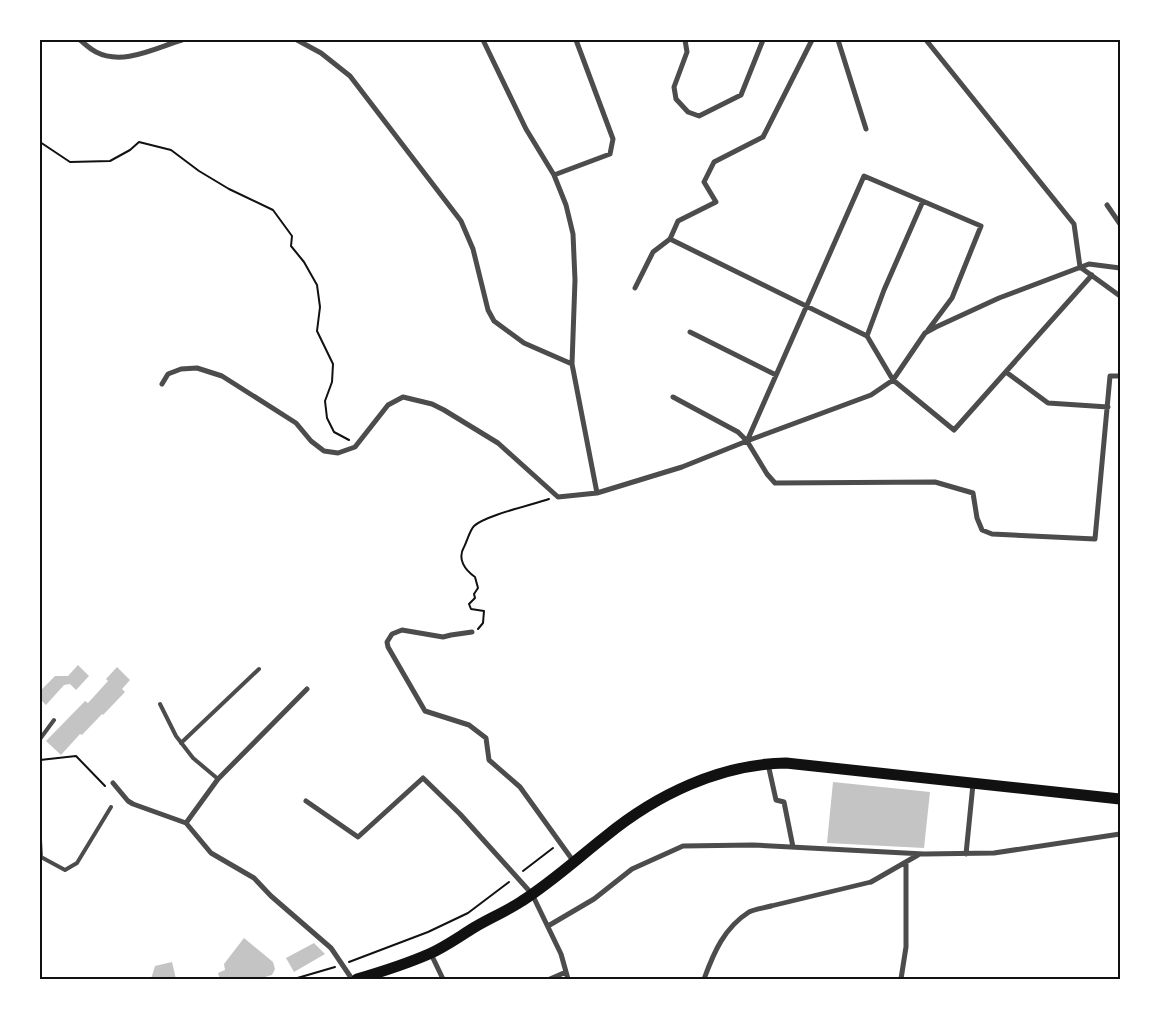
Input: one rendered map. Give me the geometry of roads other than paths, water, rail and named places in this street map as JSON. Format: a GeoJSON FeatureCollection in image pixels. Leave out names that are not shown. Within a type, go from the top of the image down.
{"type":"FeatureCollection","features":[{"type":"Feature","properties":{"kind":"main road"},"geometry":{"type":"LineString","coordinates":[[357,979],[431,954],[532,894],[607,834],[648,805],[698,781],[746,768],[768,764],[795,764],[1120,799]]}},
{"type":"Feature","properties":{"kind":"street"},"geometry":{"type":"LineString","coordinates":[[80,40],[96,52],[130,58],[182,40]]}},
{"type":"Feature","properties":{"kind":"street"},"geometry":{"type":"LineString","coordinates":[[297,40],[321,53],[350,76],[461,221],[472,249],[488,310],[494,321],[524,343],[572,364]]}},
{"type":"Feature","properties":{"kind":"street"},"geometry":{"type":"LineString","coordinates":[[483,40],[526,128],[554,175],[566,205],[573,234],[575,280],[572,364],[597,493]]}},
{"type":"Feature","properties":{"kind":"street"},"geometry":{"type":"LineString","coordinates":[[554,175],[610,154],[613,139],[576,40]]}},
{"type":"Feature","properties":{"kind":"street"},"geometry":{"type":"LineString","coordinates":[[685,40],[687,52],[674,87],[676,99],[688,112],[699,116],[741,95],[763,40]]}},
{"type":"Feature","properties":{"kind":"street"},"geometry":{"type":"LineString","coordinates":[[635,288],[653,252],[670,239],[678,221],[716,202],[704,182],[714,162],[763,138],[812,40]]}},
{"type":"Feature","properties":{"kind":"street"},"geometry":{"type":"LineString","coordinates":[[838,40],[866,129]]}},
{"type":"Feature","properties":{"kind":"street"},"geometry":{"type":"LineString","coordinates":[[926,40],[1074,224],[1080,267],[1120,296]]}},
{"type":"Feature","properties":{"kind":"street"},"geometry":{"type":"LineString","coordinates":[[162,384],[168,374],[181,369],[197,368],[222,376],[296,423],[311,441],[324,451],[338,453],[355,447],[388,405],[403,397],[432,404],[498,443],[558,497],[597,493],[682,467],[746,441],[871,395],[893,380],[952,298],[980,226],[864,176],[746,441]]}},
{"type":"Feature","properties":{"kind":"street"},"geometry":{"type":"LineString","coordinates":[[867,336],[884,290],[923,201]]}},
{"type":"Feature","properties":{"kind":"street"},"geometry":{"type":"LineString","coordinates":[[1107,205],[1120,224]]}},
{"type":"Feature","properties":{"kind":"street"},"geometry":{"type":"LineString","coordinates":[[670,239],[867,336],[893,380],[954,430],[1092,275]]}},
{"type":"Feature","properties":{"kind":"street"},"geometry":{"type":"LineString","coordinates":[[925,333],[1000,298],[1089,264],[1120,268]]}},
{"type":"Feature","properties":{"kind":"street"},"geometry":{"type":"LineString","coordinates":[[690,332],[776,375]]}},
{"type":"Feature","properties":{"kind":"street"},"geometry":{"type":"LineString","coordinates":[[1006,372],[1048,403],[1108,407]]}},
{"type":"Feature","properties":{"kind":"street"},"geometry":{"type":"LineString","coordinates":[[673,397],[738,432],[775,483],[935,482],[973,493],[977,518],[982,530],[992,534],[1095,539],[1110,376],[1120,376]]}},
{"type":"Feature","properties":{"kind":"street"},"geometry":{"type":"LineString","coordinates":[[472,632],[450,634],[443,637],[402,630],[392,634],[387,642],[388,647],[425,711],[469,725],[486,738],[489,760],[520,787],[574,862]]}},
{"type":"Feature","properties":{"kind":"street"},"geometry":{"type":"LineString","coordinates":[[186,823],[218,779],[307,689]]}},
{"type":"Feature","properties":{"kind":"street"},"geometry":{"type":"LineString","coordinates":[[768,764],[776,800],[784,802],[793,847]]}},
{"type":"Feature","properties":{"kind":"street"},"geometry":{"type":"LineString","coordinates":[[306,801],[358,837],[423,778],[460,814],[532,894],[561,954],[568,979]]}},
{"type":"Feature","properties":{"kind":"street"},"geometry":{"type":"LineString","coordinates":[[113,783],[128,801],[133,804],[186,823],[211,853],[254,878],[271,896],[331,948],[352,979]]}},
{"type":"Feature","properties":{"kind":"street"},"geometry":{"type":"LineString","coordinates":[[966,854],[973,784]]}},
{"type":"Feature","properties":{"kind":"street"},"geometry":{"type":"LineString","coordinates":[[548,926],[594,899],[632,869],[683,846],[753,845],[919,854],[994,854],[1120,834]]}},
{"type":"Feature","properties":{"kind":"street"},"geometry":{"type":"LineString","coordinates":[[704,979],[714,951],[728,929],[750,911],[871,882],[919,854]]}},
{"type":"Feature","properties":{"kind":"street"},"geometry":{"type":"LineString","coordinates":[[901,979],[906,946],[906,862]]}},
{"type":"Feature","properties":{"kind":"street"},"geometry":{"type":"LineString","coordinates":[[431,954],[443,979]]}},
{"type":"Feature","properties":{"kind":"street"},"geometry":{"type":"LineString","coordinates":[[550,979],[566,972]]}},
{"type":"Feature","properties":{"kind":"lane"},"geometry":{"type":"LineString","coordinates":[[181,743],[259,669]]}},
{"type":"Feature","properties":{"kind":"lane"},"geometry":{"type":"LineString","coordinates":[[160,704],[176,736],[192,758],[218,779]]}},
{"type":"Feature","properties":{"kind":"lane"},"geometry":{"type":"LineString","coordinates":[[40,739],[54,720]]}},
{"type":"Feature","properties":{"kind":"lane"},"geometry":{"type":"LineString","coordinates":[[40,840],[40,857],[65,870],[77,863],[111,807]]}}]}
